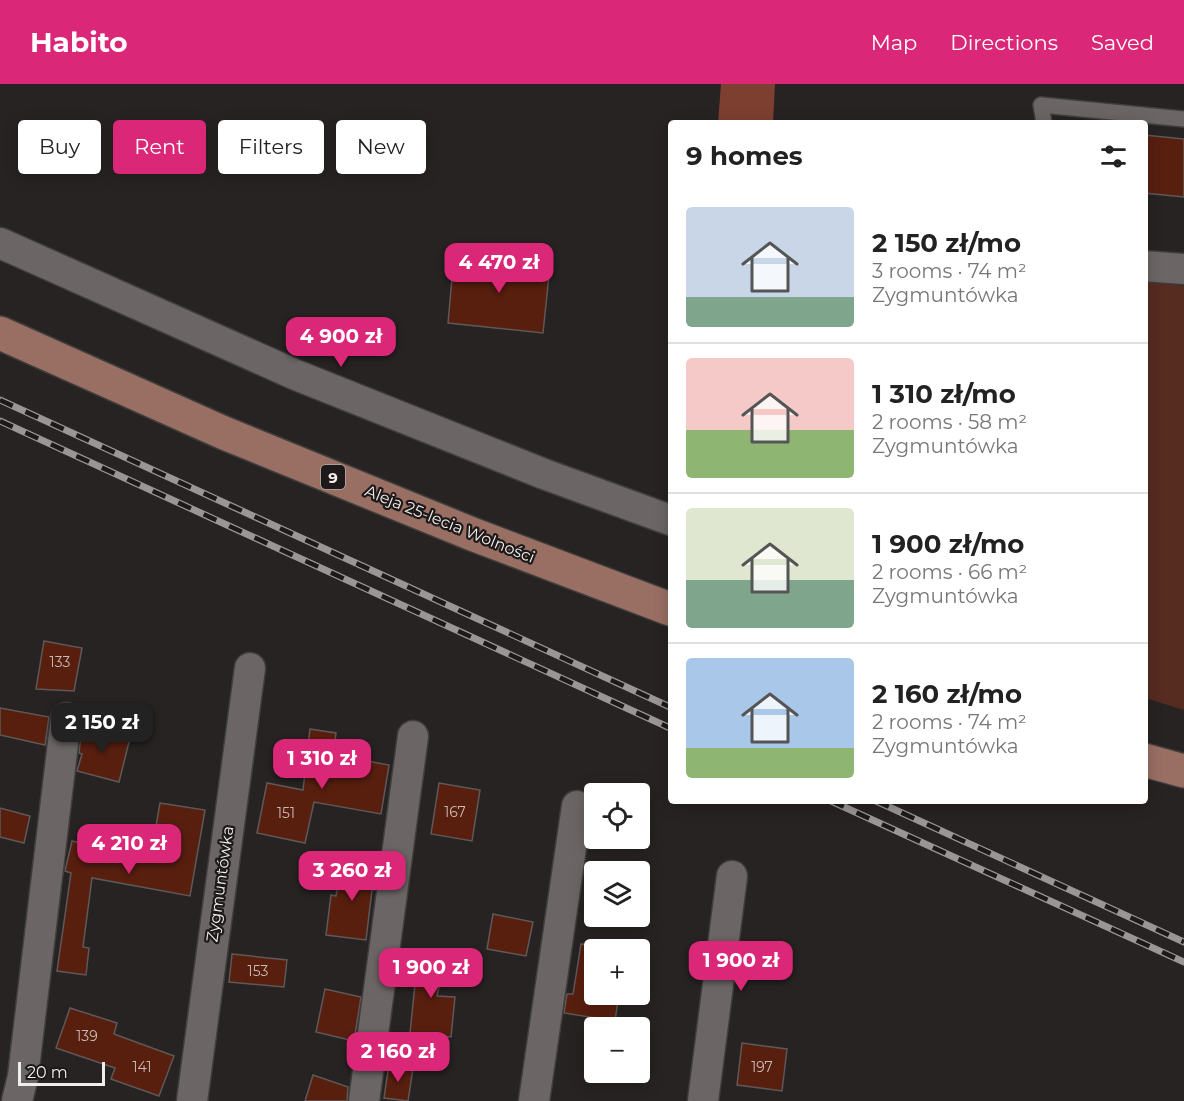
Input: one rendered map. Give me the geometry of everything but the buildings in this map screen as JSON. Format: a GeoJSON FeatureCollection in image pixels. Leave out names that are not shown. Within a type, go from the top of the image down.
{"type":"FeatureCollection","features":[{"type":"Feature","properties":{"kind":"main road","name":"Aleja 25-lecia Wolności"},"geometry":{"type":"LineString","coordinates":[[0,333],[224,433],[472,534],[668,608]]}},
{"type":"Feature","properties":{"kind":"main road"},"geometry":{"type":"LineString","coordinates":[[1148,761],[1184,771]]}},
{"type":"Feature","properties":{"kind":"street"},"geometry":{"type":"LineString","coordinates":[[0,243],[296,375],[544,474],[668,519]]}},
{"type":"Feature","properties":{"kind":"street"},"geometry":{"type":"LineString","coordinates":[[1148,266],[1184,269]]}},
{"type":"Feature","properties":{"kind":"street","name":"Zygmuntówka"},"geometry":{"type":"LineString","coordinates":[[192,1101],[250,668]]}},
{"type":"Feature","properties":{"kind":"street"},"geometry":{"type":"LineString","coordinates":[[17,1101],[23,1076],[66,718]]}},
{"type":"Feature","properties":{"kind":"street"},"geometry":{"type":"LineString","coordinates":[[364,1101],[413,736]]}},
{"type":"Feature","properties":{"kind":"street"},"geometry":{"type":"LineString","coordinates":[[534,1101],[577,806]]}},
{"type":"Feature","properties":{"kind":"street"},"geometry":{"type":"LineString","coordinates":[[703,1101],[732,876]]}},
{"type":"Feature","properties":{"kind":"lane"},"geometry":{"type":"LineString","coordinates":[[1044,120],[1041,105],[1184,118]]}},
{"type":"Feature","properties":{"kind":"shaded area"},"geometry":{"type":"Polygon","coordinates":[[[721,84],[775,84],[773,120],[718,120],[721,84]]]}},
{"type":"Feature","properties":{"kind":"shaded area"},"geometry":{"type":"Polygon","coordinates":[[[1148,282],[1184,286],[1184,710],[1148,699],[1148,282]]]}},
{"type":"Feature","properties":{"kind":"railway"},"geometry":{"type":"LineString","coordinates":[[0,400],[668,706]]}},
{"type":"Feature","properties":{"kind":"railway"},"geometry":{"type":"LineString","coordinates":[[0,421],[668,727]]}},
{"type":"Feature","properties":{"kind":"railway"},"geometry":{"type":"LineString","coordinates":[[838,804],[1184,962]]}},
{"type":"Feature","properties":{"kind":"railway"},"geometry":{"type":"LineString","coordinates":[[883,804],[1184,942]]}}]}
